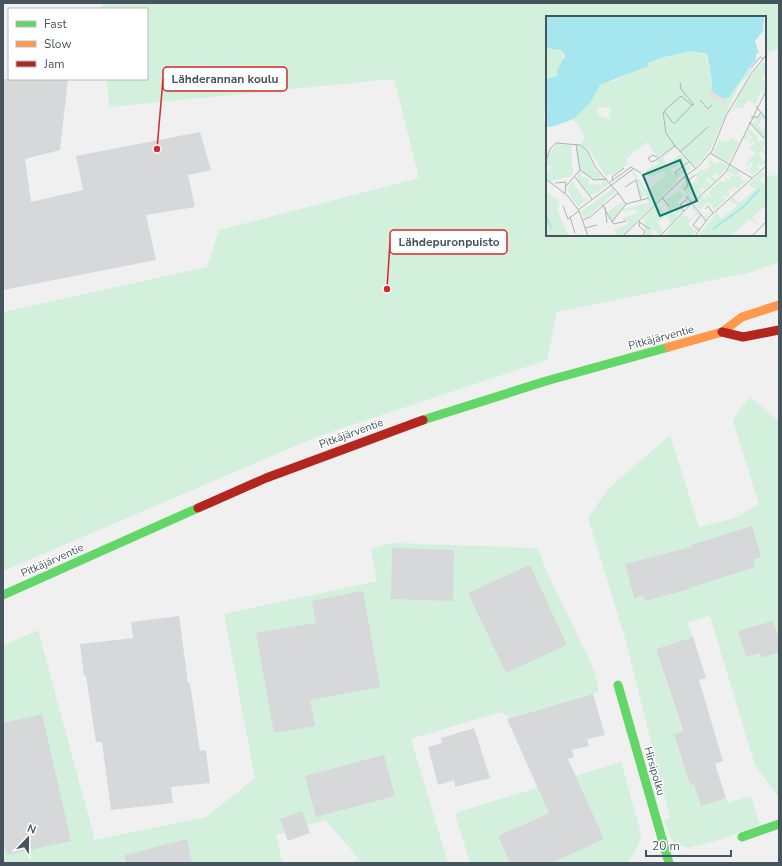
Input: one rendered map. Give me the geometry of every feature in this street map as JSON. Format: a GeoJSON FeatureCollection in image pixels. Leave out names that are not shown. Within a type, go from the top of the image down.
{"type":"FeatureCollection","features":[{"type":"Feature","properties":{"kind":"main road","name":"Pitkäjärventie"},"geometry":{"type":"LineString","coordinates":[[3,595],[266,478],[421,421],[546,381],[722,332],[742,317],[779,305]]}},
{"type":"Feature","properties":{"kind":"main road","name":"Pitkäjärventie"},"geometry":{"type":"LineString","coordinates":[[722,332],[743,337],[779,330]]}},
{"type":"Feature","properties":{"kind":"main road","name":"Hirsipolku"},"geometry":{"type":"LineString","coordinates":[[618,685],[669,863]]}},
{"type":"Feature","properties":{"kind":"main road"},"geometry":{"type":"LineString","coordinates":[[742,837],[779,824]]}},
{"type":"Feature","properties":{"kind":"green space"},"geometry":{"type":"Polygon","coordinates":[[[102,3],[779,3],[779,49],[766,53],[766,16],[546,16],[546,110],[543,111],[546,127],[546,236],[766,236],[766,177],[779,174],[779,262],[748,273],[557,312],[547,360],[316,437],[3,571],[3,312],[207,267],[219,230],[419,178],[394,79],[109,107],[107,80],[148,80],[148,8],[102,8],[102,3]]]}},
{"type":"Feature","properties":{"kind":"green space"},"geometry":{"type":"Polygon","coordinates":[[[751,397],[779,421],[779,797],[755,765],[710,616],[687,622],[693,637],[656,649],[682,731],[674,734],[690,785],[694,784],[701,805],[726,798],[728,803],[751,796],[760,826],[688,848],[680,846],[672,841],[664,820],[670,818],[625,638],[588,518],[608,489],[670,435],[699,527],[735,518],[759,504],[733,421],[741,407],[751,397]]]}},
{"type":"Feature","properties":{"kind":"green space"},"geometry":{"type":"Polygon","coordinates":[[[390,543],[538,548],[545,568],[593,667],[599,690],[593,694],[510,718],[501,712],[411,739],[448,863],[351,863],[359,859],[325,820],[276,835],[283,863],[3,863],[3,646],[38,630],[95,840],[206,817],[255,778],[224,614],[377,581],[371,549],[390,543]]]}},
{"type":"Feature","properties":{"kind":"green space"},"geometry":{"type":"Polygon","coordinates":[[[621,762],[641,833],[636,849],[627,863],[551,863],[549,813],[498,836],[510,863],[470,863],[455,813],[621,762]]]}},
{"type":"Feature","properties":{"kind":"building"},"geometry":{"type":"Polygon","coordinates":[[[3,79],[68,80],[60,150],[25,159],[31,202],[83,190],[76,156],[200,132],[211,170],[188,175],[195,207],[146,215],[156,260],[3,290],[3,79]]]}},
{"type":"Feature","properties":{"kind":"building"},"geometry":{"type":"Polygon","coordinates":[[[752,526],[761,557],[753,560],[755,567],[689,589],[645,601],[643,595],[634,598],[625,564],[691,547],[691,545],[752,526]]]}},
{"type":"Feature","properties":{"kind":"building"},"geometry":{"type":"Polygon","coordinates":[[[392,548],[454,550],[453,601],[391,599],[392,548]]]}},
{"type":"Feature","properties":{"kind":"building"},"geometry":{"type":"Polygon","coordinates":[[[530,565],[567,645],[506,673],[468,593],[530,565]]]}},
{"type":"Feature","properties":{"kind":"building"},"geometry":{"type":"Polygon","coordinates":[[[363,591],[380,687],[310,700],[315,726],[274,733],[256,633],[316,623],[312,601],[363,591]]]}},
{"type":"Feature","properties":{"kind":"building"},"geometry":{"type":"Polygon","coordinates":[[[179,616],[188,683],[190,683],[200,751],[206,750],[210,783],[171,787],[173,803],[111,810],[102,742],[96,742],[86,676],[84,676],[80,644],[133,638],[131,622],[179,616]]]}},
{"type":"Feature","properties":{"kind":"building"},"geometry":{"type":"Polygon","coordinates":[[[773,621],[779,640],[779,652],[761,658],[760,653],[746,657],[738,631],[773,621]]]}},
{"type":"Feature","properties":{"kind":"building"},"geometry":{"type":"Polygon","coordinates":[[[693,637],[706,678],[699,680],[723,761],[715,764],[726,798],[701,806],[694,784],[690,785],[674,734],[683,731],[656,649],[693,637]]]}},
{"type":"Feature","properties":{"kind":"building"},"geometry":{"type":"Polygon","coordinates":[[[593,694],[605,735],[587,739],[589,746],[572,750],[574,757],[568,759],[604,839],[551,863],[510,863],[498,836],[549,813],[507,719],[593,694]]]}},
{"type":"Feature","properties":{"kind":"building"},"geometry":{"type":"Polygon","coordinates":[[[42,714],[71,841],[7,855],[3,838],[3,723],[42,714]]]}},
{"type":"Feature","properties":{"kind":"building"},"geometry":{"type":"Polygon","coordinates":[[[474,728],[490,778],[455,787],[454,780],[438,785],[428,747],[442,743],[441,738],[474,728]]]}},
{"type":"Feature","properties":{"kind":"building"},"geometry":{"type":"Polygon","coordinates":[[[384,755],[395,796],[316,817],[305,776],[384,755]]]}},
{"type":"Feature","properties":{"kind":"building"},"geometry":{"type":"Polygon","coordinates":[[[302,811],[310,833],[288,841],[280,819],[302,811]]]}},
{"type":"Feature","properties":{"kind":"building"},"geometry":{"type":"Polygon","coordinates":[[[187,839],[192,863],[126,863],[125,855],[187,839]]]}},
{"type":"Feature","properties":{"kind":"traffic: fast"},"geometry":{"type":"LineString","coordinates":[[423,420],[546,381],[669,347]]}},
{"type":"Feature","properties":{"kind":"traffic: fast"},"geometry":{"type":"LineString","coordinates":[[3,595],[198,508]]}},
{"type":"Feature","properties":{"kind":"traffic: fast"},"geometry":{"type":"LineString","coordinates":[[618,685],[669,863]]}},
{"type":"Feature","properties":{"kind":"traffic: fast"},"geometry":{"type":"LineString","coordinates":[[742,837],[779,824]]}},
{"type":"Feature","properties":{"kind":"traffic: slow"},"geometry":{"type":"LineString","coordinates":[[669,347],[722,332],[742,317],[779,305]]}},
{"type":"Feature","properties":{"kind":"traffic: jam"},"geometry":{"type":"LineString","coordinates":[[722,332],[743,337],[779,330]]}},
{"type":"Feature","properties":{"kind":"traffic: jam"},"geometry":{"type":"LineString","coordinates":[[198,508],[266,478],[423,420]]}},
{"type":"Feature","properties":{"kind":"place","name":"Lähderannan koulu"},"geometry":{"type":"Point","coordinates":[157,149]}},
{"type":"Feature","properties":{"kind":"place","name":"Lähdepuronpuisto"},"geometry":{"type":"Point","coordinates":[387,289]}}]}
